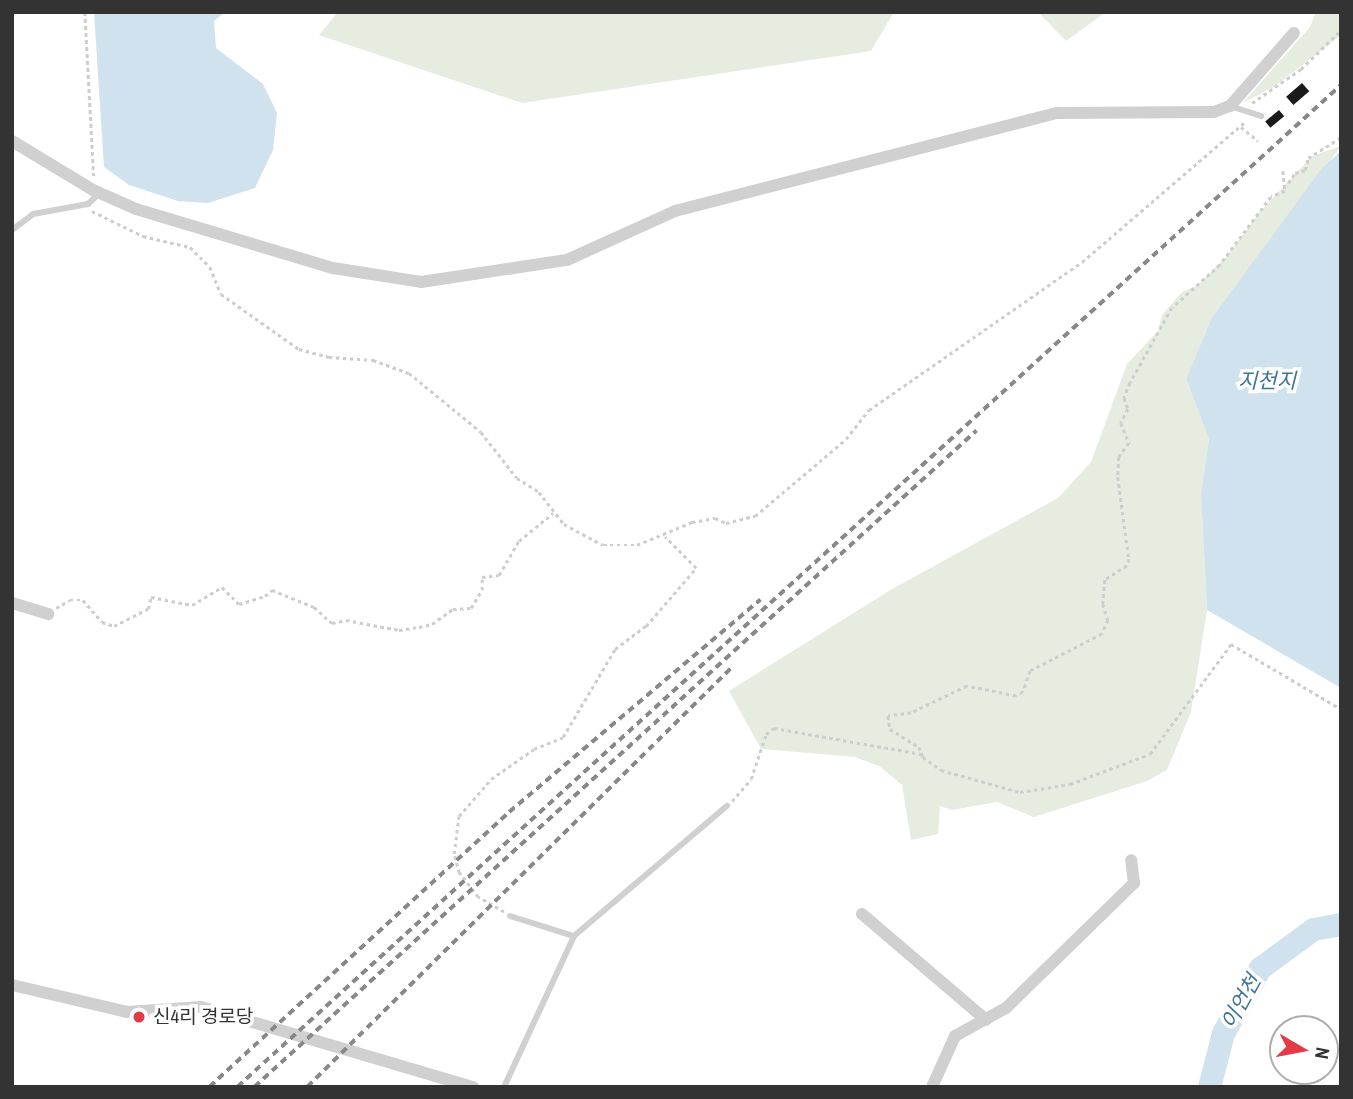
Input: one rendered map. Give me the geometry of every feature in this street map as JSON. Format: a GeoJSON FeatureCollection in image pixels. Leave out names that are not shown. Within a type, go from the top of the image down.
{"type":"FeatureCollection","features":[{"type":"Feature","properties":{"kind":"street"},"geometry":{"type":"LineString","coordinates":[[12,141],[97,192],[165,219],[333,268],[421,282],[476,271],[567,260],[676,211],[1058,113],[1214,111],[1230,106],[1294,33]]}},
{"type":"Feature","properties":{"kind":"street"},"geometry":{"type":"LineString","coordinates":[[12,603],[48,614]]}},
{"type":"Feature","properties":{"kind":"street"},"geometry":{"type":"LineString","coordinates":[[932,1087],[949,1042],[986,1020],[1060,959],[1134,883],[1131,860]]}},
{"type":"Feature","properties":{"kind":"street"},"geometry":{"type":"LineString","coordinates":[[862,914],[986,1020]]}},
{"type":"Feature","properties":{"kind":"street"},"geometry":{"type":"LineString","coordinates":[[12,985],[127,1012],[167,1006],[201,1007],[473,1087]]}},
{"type":"Feature","properties":{"kind":"lane"},"geometry":{"type":"LineString","coordinates":[[1230,106],[1261,116]]}},
{"type":"Feature","properties":{"kind":"lane"},"geometry":{"type":"LineString","coordinates":[[12,230],[33,214],[88,204],[97,192]]}},
{"type":"Feature","properties":{"kind":"lane"},"geometry":{"type":"LineString","coordinates":[[504,1087],[574,936],[727,806]]}},
{"type":"Feature","properties":{"kind":"lane"},"geometry":{"type":"LineString","coordinates":[[510,916],[574,936]]}},
{"type":"Feature","properties":{"kind":"path"},"geometry":{"type":"LineString","coordinates":[[85,12],[97,192]]}},
{"type":"Feature","properties":{"kind":"path"},"geometry":{"type":"LineString","coordinates":[[76,205],[143,236],[190,247],[210,267],[222,294],[299,349],[329,357],[373,360],[409,373],[481,432],[517,478],[539,492],[553,513],[603,545],[637,545],[665,537],[692,522],[715,517],[726,523],[755,516],[846,439],[869,410],[1082,262],[1241,127],[1247,120],[1246,111],[1301,69],[1341,30]]}},
{"type":"Feature","properties":{"kind":"path"},"geometry":{"type":"LineString","coordinates":[[1241,127],[1258,141]]}},
{"type":"Feature","properties":{"kind":"path"},"geometry":{"type":"LineString","coordinates":[[1341,137],[1308,158],[1305,170],[1295,173],[1287,186],[1271,197],[1220,265],[1172,307],[1130,383],[1124,398],[1128,409],[1121,423],[1129,443],[1119,457],[1118,477],[1129,559],[1127,566],[1105,580],[1103,604],[1108,620],[1102,634],[1030,671],[1023,692],[1016,696],[967,686],[911,713],[888,716],[890,729],[957,777],[1020,792],[1070,784],[1127,766],[1162,743],[1191,695],[1208,681],[1231,644],[1341,709]]}},
{"type":"Feature","properties":{"kind":"path"},"geometry":{"type":"LineString","coordinates":[[1283,172],[1287,186]]}},
{"type":"Feature","properties":{"kind":"path"},"geometry":{"type":"LineString","coordinates":[[48,614],[70,600],[83,600],[102,622],[114,626],[148,609],[151,597],[192,605],[222,587],[239,604],[265,597],[272,590],[314,607],[332,623],[346,620],[399,630],[419,627],[432,624],[453,609],[471,608],[482,590],[482,577],[499,575],[519,541],[553,513]]}},
{"type":"Feature","properties":{"kind":"path"},"geometry":{"type":"LineString","coordinates":[[510,916],[478,897],[459,873],[454,854],[459,816],[491,779],[534,749],[563,737],[615,649],[646,626],[696,568],[665,537]]}},
{"type":"Feature","properties":{"kind":"path"},"geometry":{"type":"LineString","coordinates":[[727,806],[751,779],[766,734],[774,728],[922,754]]}},
{"type":"Feature","properties":{"kind":"shaded area"},"geometry":{"type":"Polygon","coordinates":[[[338,12],[894,12],[871,51],[522,103],[319,35],[338,12]]]}},
{"type":"Feature","properties":{"kind":"shaded area"},"geometry":{"type":"Polygon","coordinates":[[[1038,12],[1106,12],[1066,41],[1038,12]]]}},
{"type":"Feature","properties":{"kind":"shaded area"},"geometry":{"type":"Polygon","coordinates":[[[1316,12],[1341,12],[1341,35],[1275,86],[1243,103],[1310,27],[1316,12]]]}},
{"type":"Feature","properties":{"kind":"shaded area"},"geometry":{"type":"Polygon","coordinates":[[[1341,146],[1213,318],[1186,379],[1209,439],[1201,493],[1207,610],[1191,712],[1167,770],[1147,781],[1034,817],[997,802],[952,810],[940,806],[938,834],[911,840],[902,785],[879,766],[855,757],[761,749],[729,691],[892,589],[1058,498],[1091,462],[1127,364],[1158,331],[1162,315],[1182,292],[1198,285],[1227,256],[1258,214],[1312,156],[1341,146]]]}},
{"type":"Feature","properties":{"kind":"water"},"geometry":{"type":"Polygon","coordinates":[[[94,12],[225,12],[214,21],[216,48],[263,84],[277,113],[273,150],[255,188],[208,203],[178,201],[129,185],[104,167],[94,12]]]}},
{"type":"Feature","properties":{"kind":"water","name":"지천지"},"geometry":{"type":"Polygon","coordinates":[[[1341,151],[1341,688],[1207,610],[1201,493],[1209,439],[1186,379],[1212,318],[1322,168],[1341,151]]]}},
{"type":"Feature","properties":{"kind":"building"},"geometry":{"type":"Polygon","coordinates":[[[1302,83],[1309,91],[1293,105],[1286,97],[1302,83]]]}},
{"type":"Feature","properties":{"kind":"building"},"geometry":{"type":"Polygon","coordinates":[[[1279,110],[1284,116],[1270,128],[1265,122],[1279,110]]]}},
{"type":"Feature","properties":{"kind":"waterway","name":"이언천"},"geometry":{"type":"LineString","coordinates":[[1209,1087],[1223,1033],[1260,968],[1313,929],[1341,924]]}},
{"type":"Feature","properties":{"kind":"railway"},"geometry":{"type":"LineString","coordinates":[[237,1087],[1341,85]]}},
{"type":"Feature","properties":{"kind":"railway"},"geometry":{"type":"LineString","coordinates":[[254,1087],[976,431]]}},
{"type":"Feature","properties":{"kind":"railway"},"geometry":{"type":"LineString","coordinates":[[209,1087],[509,812],[760,600]]}},
{"type":"Feature","properties":{"kind":"railway"},"geometry":{"type":"LineString","coordinates":[[307,1087],[732,667]]}},
{"type":"Feature","properties":{"kind":"place","name":"신4리 경로당"},"geometry":{"type":"Point","coordinates":[139,1017]}}]}
